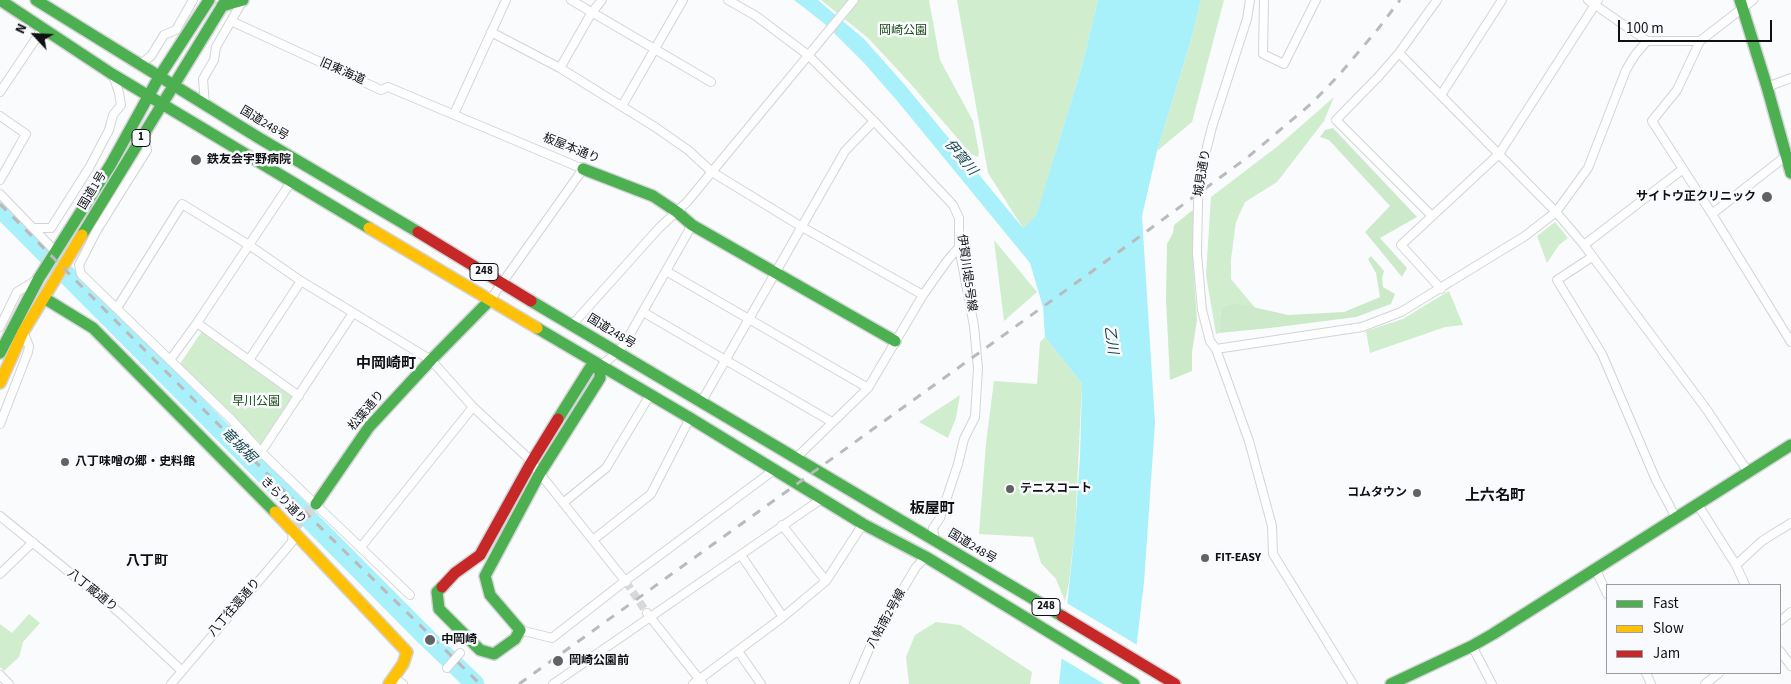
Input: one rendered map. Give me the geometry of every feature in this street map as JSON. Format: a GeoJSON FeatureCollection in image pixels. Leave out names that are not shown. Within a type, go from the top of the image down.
{"type":"FeatureCollection","features":[{"type":"Feature","properties":{"kind":"main road","name":"248"},"geometry":{"type":"LineString","coordinates":[[0,0],[112,74],[291,182],[690,418],[863,524],[926,557],[1134,684]]}},
{"type":"Feature","properties":{"kind":"main road","name":"国道248号"},"geometry":{"type":"LineString","coordinates":[[36,0],[205,106],[1175,684]]}},
{"type":"Feature","properties":{"kind":"main road"},"geometry":{"type":"LineString","coordinates":[[224,3],[243,0]]}},
{"type":"Feature","properties":{"kind":"main road","name":"国道1号"},"geometry":{"type":"LineString","coordinates":[[0,352],[39,278],[73,227],[159,77],[206,3]]}},
{"type":"Feature","properties":{"kind":"main road","name":"国道1号"},"geometry":{"type":"LineString","coordinates":[[0,383],[23,332],[224,3]]}},
{"type":"Feature","properties":{"kind":"main road"},"geometry":{"type":"LineString","coordinates":[[1742,4],[1767,87],[1786,140],[1786,156],[1791,173]]}},
{"type":"Feature","properties":{"kind":"main road","name":"板屋本通り"},"geometry":{"type":"LineString","coordinates":[[582,169],[653,196],[692,225]]}},
{"type":"Feature","properties":{"kind":"main road"},"geometry":{"type":"LineString","coordinates":[[692,225],[895,341]]}},
{"type":"Feature","properties":{"kind":"main road","name":"きらり通り"},"geometry":{"type":"LineString","coordinates":[[44,298],[93,328],[293,530],[406,652],[395,682]]}},
{"type":"Feature","properties":{"kind":"main road","name":"松葉通り"},"geometry":{"type":"LineString","coordinates":[[316,504],[369,427],[490,300]]}},
{"type":"Feature","properties":{"kind":"main road"},"geometry":{"type":"LineString","coordinates":[[600,366],[600,378],[540,473],[485,576],[490,595],[520,630],[515,639],[494,654],[480,650],[439,609],[437,592],[455,573],[480,555],[531,463],[590,368],[600,366]]}},
{"type":"Feature","properties":{"kind":"main road"},"geometry":{"type":"LineString","coordinates":[[1391,684],[1472,646],[1596,570],[1791,445]]}},
{"type":"Feature","properties":{"kind":"street"},"geometry":{"type":"LineString","coordinates":[[139,66],[151,56],[164,35],[176,30],[192,0]]}},
{"type":"Feature","properties":{"kind":"street"},"geometry":{"type":"LineString","coordinates":[[205,106],[203,79],[214,60],[216,47],[243,0]]}},
{"type":"Feature","properties":{"kind":"street"},"geometry":{"type":"LineString","coordinates":[[454,114],[506,0]]}},
{"type":"Feature","properties":{"kind":"street"},"geometry":{"type":"LineString","coordinates":[[571,0],[711,82]]}},
{"type":"Feature","properties":{"kind":"street"},"geometry":{"type":"LineString","coordinates":[[560,68],[592,12],[602,0]]}},
{"type":"Feature","properties":{"kind":"street"},"geometry":{"type":"LineString","coordinates":[[622,106],[683,0]]}},
{"type":"Feature","properties":{"kind":"street","name":"伊賀川堤5号線"},"geometry":{"type":"LineString","coordinates":[[728,0],[756,16],[808,55],[874,121],[953,205],[959,218],[960,247],[978,368],[975,417],[964,439],[958,464],[940,518],[933,528],[935,541]]}},
{"type":"Feature","properties":{"kind":"street"},"geometry":{"type":"LineString","coordinates":[[572,325],[712,172],[854,0]]}},
{"type":"Feature","properties":{"kind":"street","name":"城見通り"},"geometry":{"type":"LineString","coordinates":[[1250,0],[1247,19],[1212,126],[1200,175],[1197,254],[1202,310],[1210,341],[1216,349],[1249,441],[1272,526],[1273,554],[1353,684]]}},
{"type":"Feature","properties":{"kind":"street"},"geometry":{"type":"LineString","coordinates":[[1264,0],[1263,54],[1284,64],[1316,0]]}},
{"type":"Feature","properties":{"kind":"street"},"geometry":{"type":"LineString","coordinates":[[1432,216],[1336,120],[1399,53],[1437,0]]}},
{"type":"Feature","properties":{"kind":"street"},"geometry":{"type":"LineString","coordinates":[[1441,95],[1502,0]]}},
{"type":"Feature","properties":{"kind":"street"},"geometry":{"type":"LineString","coordinates":[[1588,0],[1597,3],[1647,41],[1700,41]]}},
{"type":"Feature","properties":{"kind":"street"},"geometry":{"type":"LineString","coordinates":[[1753,0],[1742,4],[1732,15],[1700,41],[1677,90],[1652,120],[1791,342]]}},
{"type":"Feature","properties":{"kind":"street"},"geometry":{"type":"LineString","coordinates":[[1441,289],[1401,245],[1499,154],[1597,3]]}},
{"type":"Feature","properties":{"kind":"street","name":"旧東海道"},"geometry":{"type":"LineString","coordinates":[[231,22],[381,90],[388,87],[454,114]]}},
{"type":"Feature","properties":{"kind":"street"},"geometry":{"type":"LineString","coordinates":[[0,92],[43,28]]}},
{"type":"Feature","properties":{"kind":"street"},"geometry":{"type":"LineString","coordinates":[[491,32],[560,68],[688,150],[712,172],[923,295]]}},
{"type":"Feature","properties":{"kind":"street"},"geometry":{"type":"LineString","coordinates":[[1216,349],[1362,327],[1401,312],[1525,236],[1556,212],[1588,168],[1626,70],[1635,55],[1647,41]]}},
{"type":"Feature","properties":{"kind":"street"},"geometry":{"type":"LineString","coordinates":[[1399,53],[1556,212],[1584,245],[1707,410],[1748,472]]}},
{"type":"Feature","properties":{"kind":"street"},"geometry":{"type":"LineString","coordinates":[[34,228],[51,228],[89,168],[109,130],[113,115],[121,104],[112,74]]}},
{"type":"Feature","properties":{"kind":"street"},"geometry":{"type":"LineString","coordinates":[[1767,87],[1791,78]]}},
{"type":"Feature","properties":{"kind":"street","name":"板屋本通り"},"geometry":{"type":"LineString","coordinates":[[454,114],[582,169]]}},
{"type":"Feature","properties":{"kind":"street"},"geometry":{"type":"LineString","coordinates":[[0,116],[26,134],[0,180]]}},
{"type":"Feature","properties":{"kind":"street"},"geometry":{"type":"LineString","coordinates":[[702,402],[845,151],[874,121]]}},
{"type":"Feature","properties":{"kind":"street"},"geometry":{"type":"LineString","coordinates":[[144,133],[147,150],[97,230],[79,265],[81,274],[231,419],[261,452],[410,595]]}},
{"type":"Feature","properties":{"kind":"street"},"geometry":{"type":"LineString","coordinates":[[1712,214],[1786,156]]}},
{"type":"Feature","properties":{"kind":"street"},"geometry":{"type":"LineString","coordinates":[[89,168],[110,164]]}},
{"type":"Feature","properties":{"kind":"street"},"geometry":{"type":"LineString","coordinates":[[125,164],[127,182]]}},
{"type":"Feature","properties":{"kind":"street"},"geometry":{"type":"LineString","coordinates":[[490,300],[582,169]]}},
{"type":"Feature","properties":{"kind":"street"},"geometry":{"type":"LineString","coordinates":[[1584,245],[1683,169]]}},
{"type":"Feature","properties":{"kind":"street"},"geometry":{"type":"LineString","coordinates":[[170,360],[197,323],[291,182]]}},
{"type":"Feature","properties":{"kind":"street"},"geometry":{"type":"LineString","coordinates":[[0,194],[57,252]]}},
{"type":"Feature","properties":{"kind":"street"},"geometry":{"type":"LineString","coordinates":[[117,308],[182,204],[249,245],[300,281],[431,360],[473,407],[526,456],[625,582]]}},
{"type":"Feature","properties":{"kind":"street"},"geometry":{"type":"LineString","coordinates":[[64,206],[73,227]]}},
{"type":"Feature","properties":{"kind":"street"},"geometry":{"type":"LineString","coordinates":[[600,366],[618,352],[692,225]]}},
{"type":"Feature","properties":{"kind":"street"},"geometry":{"type":"LineString","coordinates":[[83,233],[97,230]]}},
{"type":"Feature","properties":{"kind":"street"},"geometry":{"type":"LineString","coordinates":[[795,459],[868,388],[923,295],[947,261],[960,247]]}},
{"type":"Feature","properties":{"kind":"street"},"geometry":{"type":"LineString","coordinates":[[1592,257],[1557,280],[1602,354],[1656,480],[1676,518]]}},
{"type":"Feature","properties":{"kind":"street"},"geometry":{"type":"LineString","coordinates":[[666,271],[868,388]]}},
{"type":"Feature","properties":{"kind":"street"},"geometry":{"type":"LineString","coordinates":[[0,327],[17,292],[39,278]]}},
{"type":"Feature","properties":{"kind":"street"},"geometry":{"type":"LineString","coordinates":[[249,360],[300,281]]}},
{"type":"Feature","properties":{"kind":"street"},"geometry":{"type":"LineString","coordinates":[[643,312],[832,422]]}},
{"type":"Feature","properties":{"kind":"street"},"geometry":{"type":"LineString","coordinates":[[261,452],[353,313]]}},
{"type":"Feature","properties":{"kind":"street"},"geometry":{"type":"LineString","coordinates":[[197,323],[299,396]]}},
{"type":"Feature","properties":{"kind":"street"},"geometry":{"type":"LineString","coordinates":[[0,424],[28,352],[29,346],[23,332]]}},
{"type":"Feature","properties":{"kind":"street"},"geometry":{"type":"LineString","coordinates":[[563,503],[606,468],[650,395]]}},
{"type":"Feature","properties":{"kind":"street"},"geometry":{"type":"LineString","coordinates":[[361,547],[473,407]]}},
{"type":"Feature","properties":{"kind":"street"},"geometry":{"type":"LineString","coordinates":[[593,540],[651,494],[690,418]]}},
{"type":"Feature","properties":{"kind":"street"},"geometry":{"type":"LineString","coordinates":[[520,630],[552,638],[774,470]]}},
{"type":"Feature","properties":{"kind":"street"},"geometry":{"type":"LineString","coordinates":[[553,684],[648,615],[741,555],[823,498]]}},
{"type":"Feature","properties":{"kind":"street"},"geometry":{"type":"LineString","coordinates":[[1698,505],[1736,565],[1745,584]]}},
{"type":"Feature","properties":{"kind":"street","name":"八丁蔵通り"},"geometry":{"type":"LineString","coordinates":[[0,516],[121,614],[181,670]]}},
{"type":"Feature","properties":{"kind":"street"},"geometry":{"type":"LineString","coordinates":[[1736,565],[1762,541],[1791,523]]}},
{"type":"Feature","properties":{"kind":"street"},"geometry":{"type":"LineString","coordinates":[[648,615],[698,682],[783,617],[826,581],[863,524]]}},
{"type":"Feature","properties":{"kind":"street"},"geometry":{"type":"LineString","coordinates":[[782,525],[826,581]]}},
{"type":"Feature","properties":{"kind":"street","name":"八丁往還通り"},"geometry":{"type":"LineString","coordinates":[[171,684],[292,542],[293,530]]}},
{"type":"Feature","properties":{"kind":"street"},"geometry":{"type":"LineString","coordinates":[[0,574],[33,542]]}},
{"type":"Feature","properties":{"kind":"street"},"geometry":{"type":"LineString","coordinates":[[741,555],[783,617]]}},
{"type":"Feature","properties":{"kind":"street","name":"八帖南2号線"},"geometry":{"type":"LineString","coordinates":[[854,684],[874,640],[916,567],[926,557]]}},
{"type":"Feature","properties":{"kind":"street"},"geometry":{"type":"LineString","coordinates":[[1596,570],[1606,592]]}},
{"type":"Feature","properties":{"kind":"street"},"geometry":{"type":"LineString","coordinates":[[1781,620],[1791,612]]}},
{"type":"Feature","properties":{"kind":"street"},"geometry":{"type":"LineString","coordinates":[[1472,646],[1492,684]]}},
{"type":"Feature","properties":{"kind":"street"},"geometry":{"type":"LineString","coordinates":[[738,651],[761,684]]}},
{"type":"Feature","properties":{"kind":"street"},"geometry":{"type":"LineString","coordinates":[[1781,653],[1791,666]]}},
{"type":"Feature","properties":{"kind":"street"},"geometry":{"type":"LineString","coordinates":[[447,668],[460,654]]}},
{"type":"Feature","properties":{"kind":"street"},"geometry":{"type":"LineString","coordinates":[[0,674],[9,684]]}},
{"type":"Feature","properties":{"kind":"street"},"geometry":{"type":"LineString","coordinates":[[1705,684],[1717,674]]}},
{"type":"Feature","properties":{"kind":"green space","name":"岡崎公園"},"geometry":{"type":"Polygon","coordinates":[[[821,0],[929,0],[940,60],[973,121],[979,152],[978,157],[971,154],[868,38],[821,0]]]}},
{"type":"Feature","properties":{"kind":"green space"},"geometry":{"type":"Polygon","coordinates":[[[957,0],[1098,0],[1082,66],[1036,217],[1023,228],[988,173],[957,0]]]}},
{"type":"Feature","properties":{"kind":"green space"},"geometry":{"type":"Polygon","coordinates":[[[1201,0],[1224,0],[1192,122],[1157,151],[1190,43],[1201,0]]]}},
{"type":"Feature","properties":{"kind":"green space"},"geometry":{"type":"Polygon","coordinates":[[[1334,97],[1324,121],[1277,182],[1245,202],[1236,222],[1231,259],[1231,279],[1256,309],[1235,303],[1221,307],[1219,333],[1216,334],[1206,275],[1211,197],[1278,146],[1334,97]]]}},
{"type":"Feature","properties":{"kind":"green space"},"geometry":{"type":"Polygon","coordinates":[[[1333,128],[1417,217],[1380,238],[1407,268],[1402,277],[1365,232],[1390,206],[1329,140],[1320,137],[1325,130],[1333,128]]]}},
{"type":"Feature","properties":{"kind":"green space"},"geometry":{"type":"Polygon","coordinates":[[[1193,210],[1193,265],[1197,320],[1192,352],[1192,371],[1170,380],[1166,299],[1167,244],[1173,233],[1174,225],[1193,210]]]}},
{"type":"Feature","properties":{"kind":"green space"},"geometry":{"type":"Polygon","coordinates":[[[1555,222],[1568,238],[1559,245],[1547,263],[1537,236],[1555,222]]]}},
{"type":"Feature","properties":{"kind":"green space"},"geometry":{"type":"Polygon","coordinates":[[[994,240],[1037,292],[1004,321],[994,240]]]}},
{"type":"Feature","properties":{"kind":"green space"},"geometry":{"type":"Polygon","coordinates":[[[1371,256],[1384,271],[1382,278],[1383,287],[1395,294],[1391,304],[1356,317],[1219,333],[1221,307],[1235,303],[1288,315],[1344,312],[1380,297],[1376,273],[1368,259],[1371,256]]]}},
{"type":"Feature","properties":{"kind":"green space"},"geometry":{"type":"Polygon","coordinates":[[[1449,291],[1463,325],[1445,327],[1370,353],[1366,331],[1403,319],[1449,291]]]}},
{"type":"Feature","properties":{"kind":"green space","name":"早川公園"},"geometry":{"type":"Polygon","coordinates":[[[202,331],[295,397],[263,446],[180,364],[202,331]]]}},
{"type":"Feature","properties":{"kind":"green space"},"geometry":{"type":"Polygon","coordinates":[[[1045,337],[1082,384],[1075,529],[1065,601],[1056,579],[1041,563],[1033,537],[979,534],[986,443],[994,381],[1037,384],[1040,342],[1045,337]]]}},
{"type":"Feature","properties":{"kind":"green space"},"geometry":{"type":"Polygon","coordinates":[[[960,395],[956,418],[948,438],[919,422],[960,395]]]}},
{"type":"Feature","properties":{"kind":"green space"},"geometry":{"type":"Polygon","coordinates":[[[29,614],[40,623],[23,642],[19,657],[4,671],[0,667],[0,624],[12,633],[29,614]]]}},
{"type":"Feature","properties":{"kind":"green space"},"geometry":{"type":"Polygon","coordinates":[[[936,622],[960,625],[1032,672],[1030,684],[909,684],[906,657],[915,635],[936,622]]]}},
{"type":"Feature","properties":{"kind":"water"},"geometry":{"type":"Polygon","coordinates":[[[794,0],[818,0],[864,39],[904,84],[1023,228],[1036,216],[1082,66],[1098,0],[1201,0],[1157,151],[1142,216],[1155,423],[1144,582],[1132,684],[1059,684],[1075,529],[1080,457],[1082,384],[1045,337],[1043,307],[1030,263],[865,64],[825,24],[794,0]]]}},
{"type":"Feature","properties":{"kind":"pier"},"geometry":{"type":"Polygon","coordinates":[[[1065,602],[1139,646],[1134,684],[1104,684],[1059,657],[1065,602]]]}},
{"type":"Feature","properties":{"kind":"waterway","name":"竜城堀"},"geometry":{"type":"LineString","coordinates":[[0,208],[475,684]]}},
{"type":"Feature","properties":{"kind":"tunnel"},"geometry":{"type":"LineString","coordinates":[[293,530],[316,504]]}},
{"type":"Feature","properties":{"kind":"tunnel"},"geometry":{"type":"LineString","coordinates":[[626,582],[647,613]]}},
{"type":"Feature","properties":{"kind":"railway"},"geometry":{"type":"LineString","coordinates":[[519,684],[1248,157],[1312,103],[1339,75],[1400,0]]}},
{"type":"Feature","properties":{"kind":"railway"},"geometry":{"type":"LineString","coordinates":[[0,204],[325,532],[480,684]]}},
{"type":"Feature","properties":{"kind":"traffic: fast"},"geometry":{"type":"LineString","coordinates":[[0,0],[112,74],[369,228]]}},
{"type":"Feature","properties":{"kind":"traffic: fast"},"geometry":{"type":"LineString","coordinates":[[36,0],[259,138],[418,232]]}},
{"type":"Feature","properties":{"kind":"traffic: fast"},"geometry":{"type":"LineString","coordinates":[[0,353],[39,278],[111,164],[159,77],[209,0]]}},
{"type":"Feature","properties":{"kind":"traffic: fast"},"geometry":{"type":"LineString","coordinates":[[82,235],[226,0]]}},
{"type":"Feature","properties":{"kind":"traffic: fast"},"geometry":{"type":"LineString","coordinates":[[222,6],[243,0]]}},
{"type":"Feature","properties":{"kind":"traffic: fast"},"geometry":{"type":"LineString","coordinates":[[1740,0],[1791,173]]}},
{"type":"Feature","properties":{"kind":"traffic: fast"},"geometry":{"type":"LineString","coordinates":[[583,169],[653,196],[692,225],[895,341]]}},
{"type":"Feature","properties":{"kind":"traffic: fast"},"geometry":{"type":"LineString","coordinates":[[44,298],[93,328],[275,512]]}},
{"type":"Feature","properties":{"kind":"traffic: fast"},"geometry":{"type":"LineString","coordinates":[[316,504],[369,427],[490,300]]}},
{"type":"Feature","properties":{"kind":"traffic: fast"},"geometry":{"type":"LineString","coordinates":[[531,301],[1062,616]]}},
{"type":"Feature","properties":{"kind":"traffic: fast"},"geometry":{"type":"LineString","coordinates":[[537,328],[690,418],[863,524],[926,557],[1134,684]]}},
{"type":"Feature","properties":{"kind":"traffic: fast"},"geometry":{"type":"LineString","coordinates":[[442,587],[437,592],[439,609],[480,650],[494,654],[515,639],[520,630],[490,595],[485,576],[540,473],[600,378],[600,366]]}},
{"type":"Feature","properties":{"kind":"traffic: fast"},"geometry":{"type":"LineString","coordinates":[[558,419],[590,368],[600,366]]}},
{"type":"Feature","properties":{"kind":"traffic: fast"},"geometry":{"type":"LineString","coordinates":[[1391,684],[1472,646],[1493,634],[1791,445]]}},
{"type":"Feature","properties":{"kind":"traffic: slow"},"geometry":{"type":"LineString","coordinates":[[369,228],[537,328]]}},
{"type":"Feature","properties":{"kind":"traffic: slow"},"geometry":{"type":"LineString","coordinates":[[0,383],[23,332],[82,235]]}},
{"type":"Feature","properties":{"kind":"traffic: slow"},"geometry":{"type":"LineString","coordinates":[[275,512],[407,652],[403,664],[389,684]]}},
{"type":"Feature","properties":{"kind":"traffic: jam"},"geometry":{"type":"LineString","coordinates":[[418,232],[531,301]]}},
{"type":"Feature","properties":{"kind":"traffic: jam"},"geometry":{"type":"LineString","coordinates":[[442,587],[455,573],[480,555],[531,463],[558,419]]}},
{"type":"Feature","properties":{"kind":"traffic: jam"},"geometry":{"type":"LineString","coordinates":[[1062,616],[1175,684]]}},
{"type":"Feature","properties":{"kind":"place","name":"鉄友会宇野病院"},"geometry":{"type":"Point","coordinates":[196,160]}},
{"type":"Feature","properties":{"kind":"place","name":"サイトウ正クリニック"},"geometry":{"type":"Point","coordinates":[1767,197]}},
{"type":"Feature","properties":{"kind":"place","name":"八丁味噌の郷・史料館"},"geometry":{"type":"Point","coordinates":[65,462]}},
{"type":"Feature","properties":{"kind":"place","name":"テニスコート"},"geometry":{"type":"Point","coordinates":[1010,489]}},
{"type":"Feature","properties":{"kind":"place","name":"コムタウン"},"geometry":{"type":"Point","coordinates":[1417,493]}},
{"type":"Feature","properties":{"kind":"place","name":"FIT-EASY"},"geometry":{"type":"Point","coordinates":[1205,558]}},
{"type":"Feature","properties":{"kind":"place","name":"中岡崎"},"geometry":{"type":"Point","coordinates":[430,640]}},
{"type":"Feature","properties":{"kind":"place","name":"岡崎公園前"},"geometry":{"type":"Point","coordinates":[558,661]}},
{"type":"Feature","properties":{"kind":"district","name":"中岡崎町"},"geometry":{"type":"Point","coordinates":[386,365]}},
{"type":"Feature","properties":{"kind":"district","name":"上六名町"},"geometry":{"type":"Point","coordinates":[1495,497]}},
{"type":"Feature","properties":{"kind":"district","name":"板屋町"},"geometry":{"type":"Point","coordinates":[932,510]}},
{"type":"Feature","properties":{"kind":"district","name":"八丁町"},"geometry":{"type":"Point","coordinates":[147,562]}},
{"type":"Feature","properties":{"kind":"water label","name":"伊賀川"},"geometry":{"type":"Point","coordinates":[960,158]}},
{"type":"Feature","properties":{"kind":"water label","name":"乙川"},"geometry":{"type":"Point","coordinates":[1110,340]}}]}
